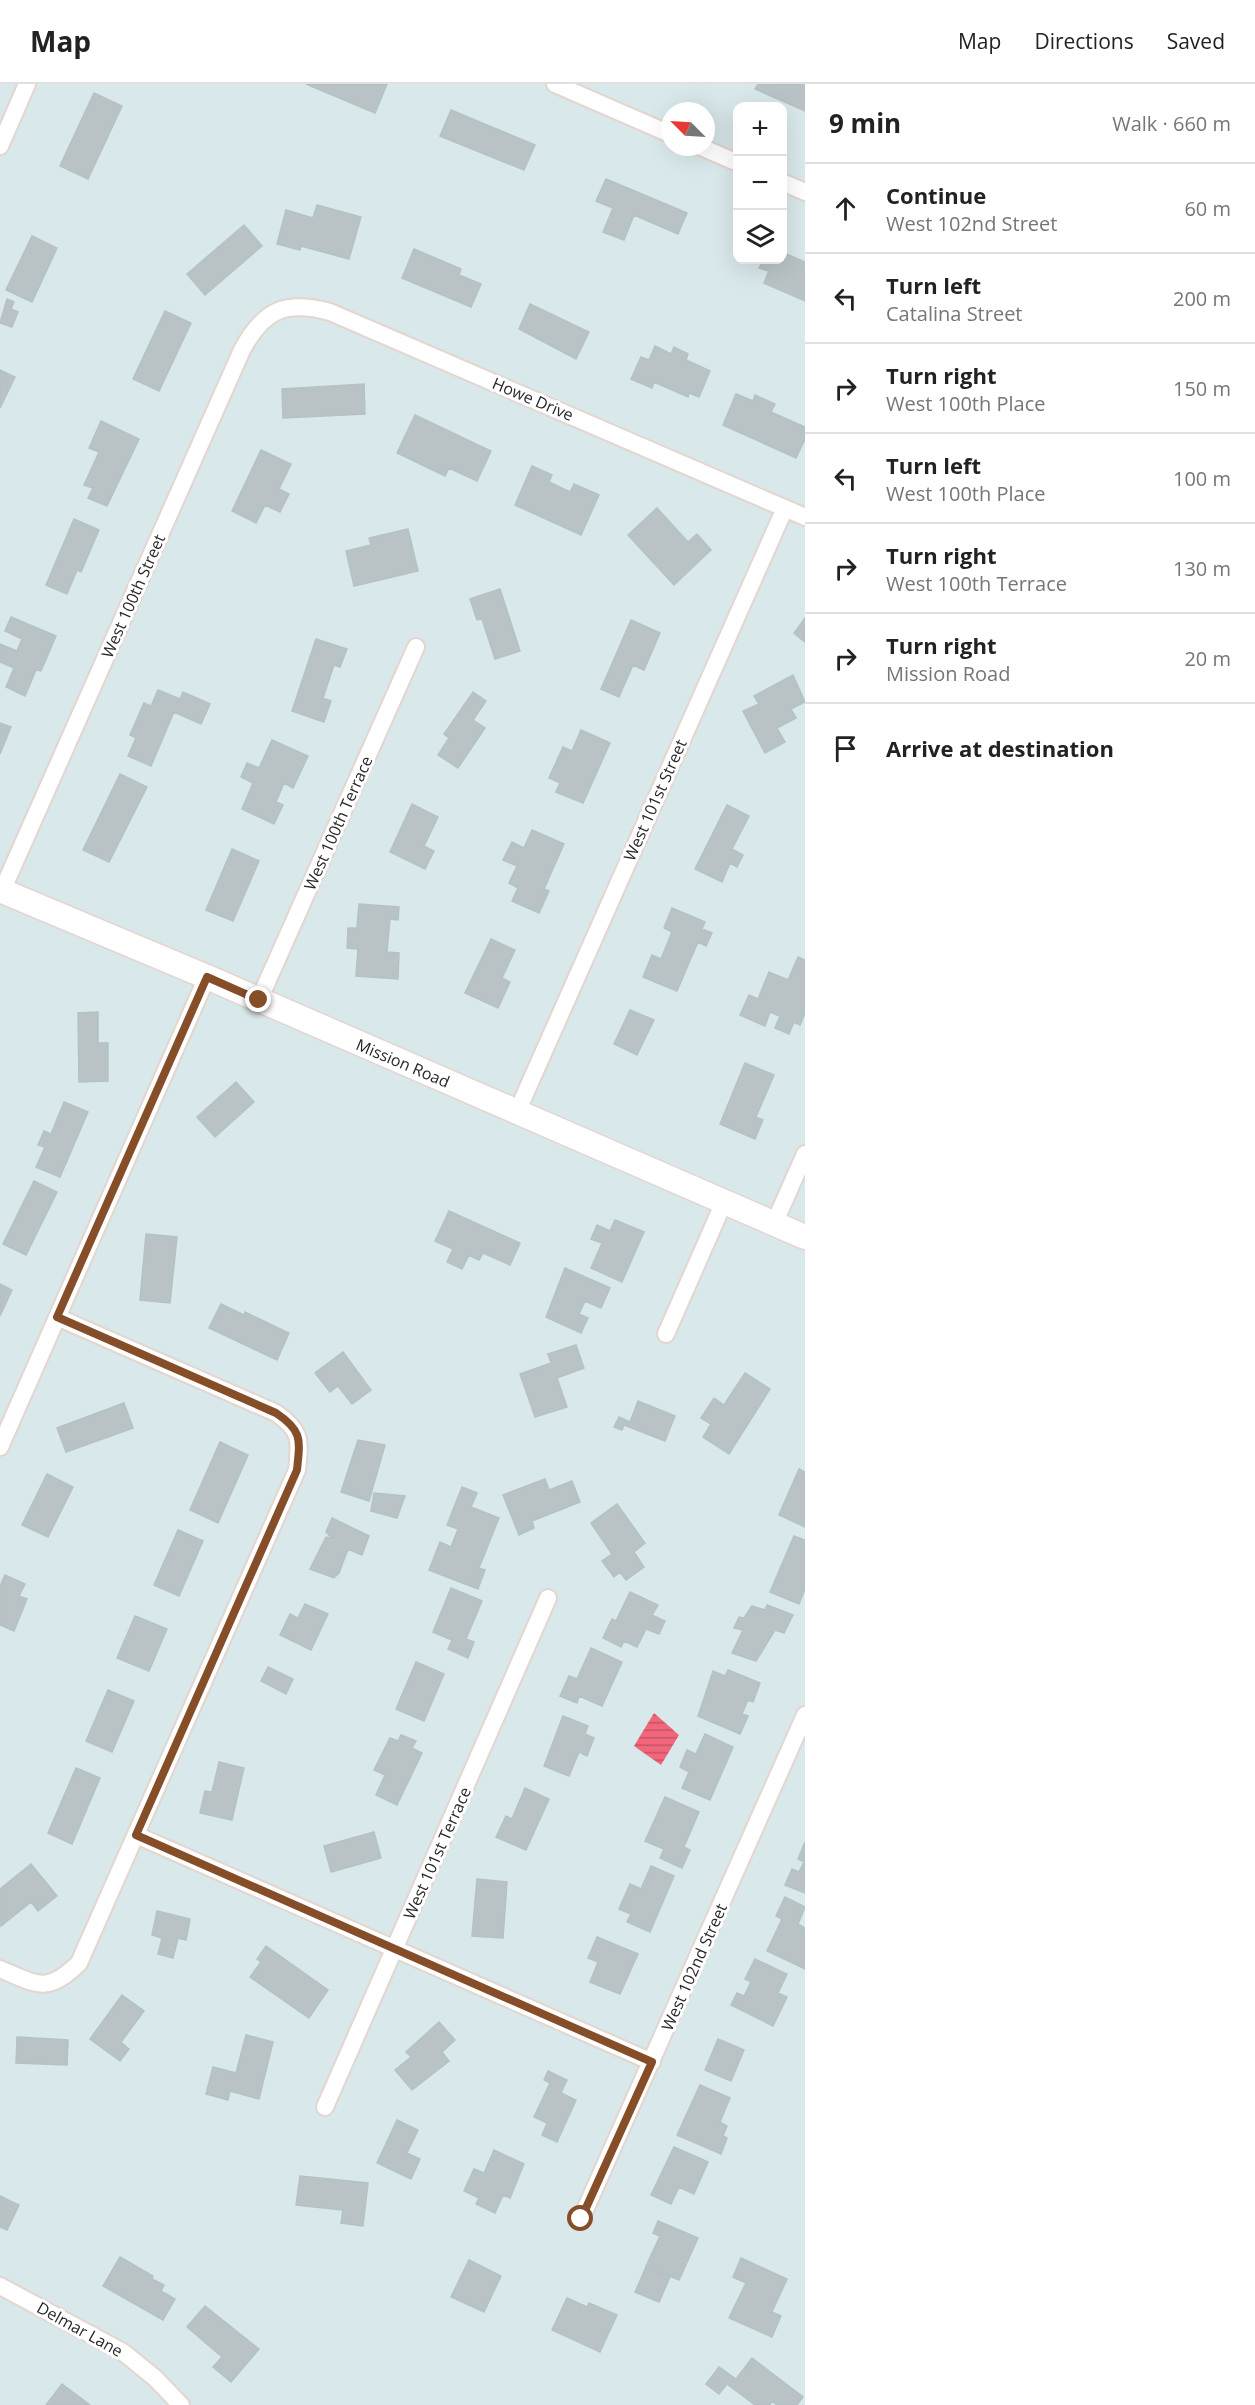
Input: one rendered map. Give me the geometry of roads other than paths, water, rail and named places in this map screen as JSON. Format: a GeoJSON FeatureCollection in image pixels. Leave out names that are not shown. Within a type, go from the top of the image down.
{"type":"FeatureCollection","features":[{"type":"Feature","properties":{"kind":"main road","name":"Mission Road"},"geometry":{"type":"LineString","coordinates":[[1,891],[207,977],[805,1238]]}},
{"type":"Feature","properties":{"kind":"street"},"geometry":{"type":"LineString","coordinates":[[0,146],[27,84]]}},
{"type":"Feature","properties":{"kind":"street"},"geometry":{"type":"LineString","coordinates":[[555,84],[661,130]]}},
{"type":"Feature","properties":{"kind":"street"},"geometry":{"type":"LineString","coordinates":[[715,153],[733,161]]}},
{"type":"Feature","properties":{"kind":"street"},"geometry":{"type":"LineString","coordinates":[[787,184],[805,192]]}},
{"type":"Feature","properties":{"kind":"street","name":"Howe Drive"},"geometry":{"type":"LineString","coordinates":[[277,311],[304,305],[330,312],[785,508]]}},
{"type":"Feature","properties":{"kind":"street","name":"West 100th Street"},"geometry":{"type":"LineString","coordinates":[[1,891],[242,350],[254,328],[277,311]]}},
{"type":"Feature","properties":{"kind":"street"},"geometry":{"type":"LineString","coordinates":[[785,508],[805,517]]}},
{"type":"Feature","properties":{"kind":"street","name":"West 101st Street"},"geometry":{"type":"LineString","coordinates":[[517,1112],[785,508]]}},
{"type":"Feature","properties":{"kind":"street","name":"West 100th Terrace"},"geometry":{"type":"LineString","coordinates":[[259,1000],[416,647]]}},
{"type":"Feature","properties":{"kind":"street"},"geometry":{"type":"LineString","coordinates":[[0,1447],[207,977]]}},
{"type":"Feature","properties":{"kind":"street"},"geometry":{"type":"LineString","coordinates":[[774,1224],[805,1154]]}},
{"type":"Feature","properties":{"kind":"street"},"geometry":{"type":"LineString","coordinates":[[666,1334],[724,1202]]}},
{"type":"Feature","properties":{"kind":"street"},"geometry":{"type":"LineString","coordinates":[[0,1969],[34,1984],[60,1982],[79,1963],[297,1470],[300,1439],[292,1424],[276,1413],[57,1317]]}},
{"type":"Feature","properties":{"kind":"street","name":"West 101st Terrace"},"geometry":{"type":"LineString","coordinates":[[325,2107],[548,1598]]}},
{"type":"Feature","properties":{"kind":"street","name":"West 102nd Street"},"geometry":{"type":"LineString","coordinates":[[581,2219],[805,1715]]}},
{"type":"Feature","properties":{"kind":"street"},"geometry":{"type":"LineString","coordinates":[[136,1835],[652,2062]]}},
{"type":"Feature","properties":{"kind":"street","name":"Delmar Lane"},"geometry":{"type":"LineString","coordinates":[[0,2286],[123,2352],[155,2378],[181,2405]]}}]}
